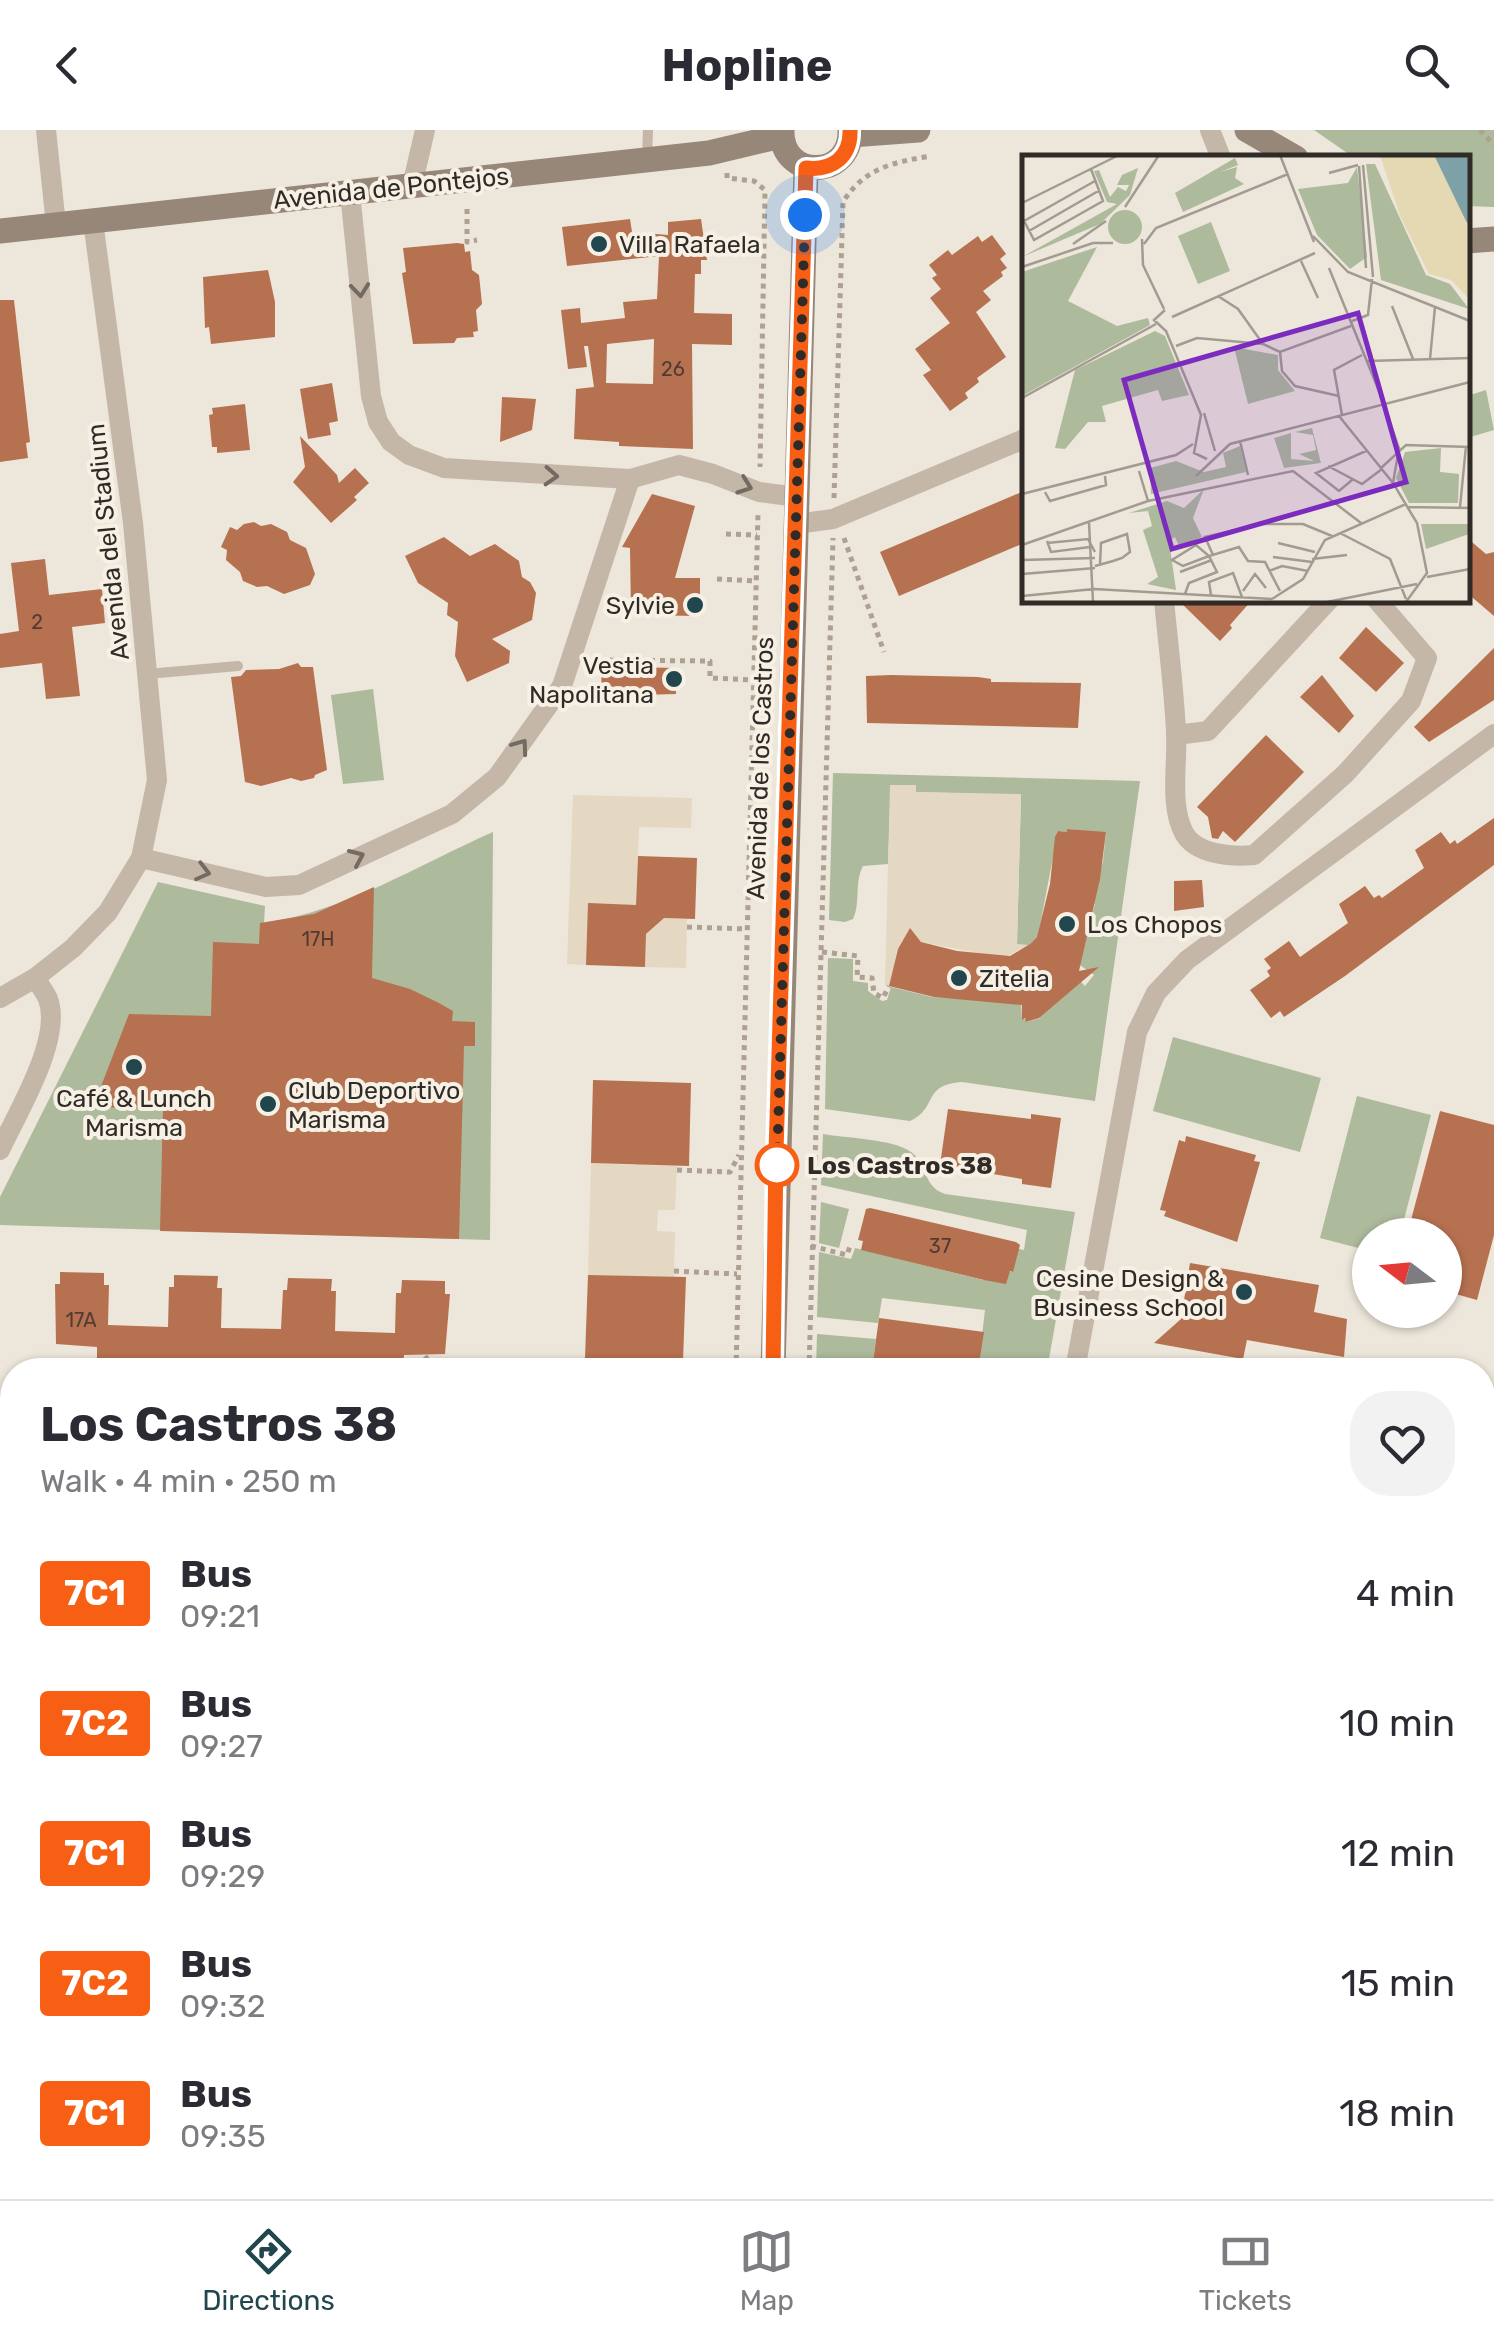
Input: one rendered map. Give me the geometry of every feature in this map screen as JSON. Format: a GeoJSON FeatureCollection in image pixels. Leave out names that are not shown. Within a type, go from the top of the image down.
{"type":"FeatureCollection","features":[{"type":"Feature","properties":{"kind":"main road"},"geometry":{"type":"LineString","coordinates":[[782,133],[785,150],[794,161],[806,168],[819,169],[844,155],[851,132],[918,130]]}},
{"type":"Feature","properties":{"kind":"main road"},"geometry":{"type":"LineString","coordinates":[[1248,130],[1291,155]]}},
{"type":"Feature","properties":{"kind":"main road","name":"Avenida de Pontejos"},"geometry":{"type":"LineString","coordinates":[[0,231],[647,160],[724,150],[782,133]]}},
{"type":"Feature","properties":{"kind":"main road","name":"Avenida de los Castros"},"geometry":{"type":"LineString","coordinates":[[773,1358],[806,168]]}},
{"type":"Feature","properties":{"kind":"street"},"geometry":{"type":"LineString","coordinates":[[46,130],[56,226]]}},
{"type":"Feature","properties":{"kind":"street"},"geometry":{"type":"LineString","coordinates":[[412,186],[425,130]]}},
{"type":"Feature","properties":{"kind":"street"},"geometry":{"type":"LineString","coordinates":[[1210,130],[1220,155]]}},
{"type":"Feature","properties":{"kind":"street"},"geometry":{"type":"LineString","coordinates":[[350,193],[371,396],[378,422],[391,442],[409,456],[463,471],[630,480],[679,465],[759,492],[798,497]]}},
{"type":"Feature","properties":{"kind":"street","name":"Avenida del Stadium"},"geometry":{"type":"LineString","coordinates":[[0,998],[35,978],[108,912],[141,858],[157,780],[133,523],[93,221]]}},
{"type":"Feature","properties":{"kind":"street"},"geometry":{"type":"LineString","coordinates":[[796,524],[833,518],[1022,440]]}},
{"type":"Feature","properties":{"kind":"street"},"geometry":{"type":"LineString","coordinates":[[141,858],[266,887],[300,884],[452,814],[497,777],[562,686],[630,480]]}},
{"type":"Feature","properties":{"kind":"street"},"geometry":{"type":"LineString","coordinates":[[1164,602],[1176,735],[1177,814],[1185,836],[1207,850],[1234,857],[1254,855],[1345,774],[1411,701],[1427,658],[1379,602]]}},
{"type":"Feature","properties":{"kind":"street"},"geometry":{"type":"LineString","coordinates":[[1176,735],[1208,731],[1326,602]]}},
{"type":"Feature","properties":{"kind":"street"},"geometry":{"type":"LineString","coordinates":[[1077,1358],[1137,1032],[1156,993],[1187,960],[1254,908],[1494,734]]}},
{"type":"Feature","properties":{"kind":"street"},"geometry":{"type":"LineString","coordinates":[[0,1150],[43,1057],[50,1022],[48,1000],[35,978]]}},
{"type":"Feature","properties":{"kind":"lane"},"geometry":{"type":"LineString","coordinates":[[647,160],[648,130]]}},
{"type":"Feature","properties":{"kind":"lane"},"geometry":{"type":"LineString","coordinates":[[147,674],[238,666]]}},
{"type":"Feature","properties":{"kind":"path"},"geometry":{"type":"LineString","coordinates":[[1480,130],[1494,144]]}},
{"type":"Feature","properties":{"kind":"path"},"geometry":{"type":"LineString","coordinates":[[724,150],[727,178],[754,181],[765,190],[736,1358]]}},
{"type":"Feature","properties":{"kind":"path"},"geometry":{"type":"LineString","coordinates":[[834,506],[843,202],[854,184],[872,171],[895,162],[931,156]]}},
{"type":"Feature","properties":{"kind":"path"},"geometry":{"type":"LineString","coordinates":[[467,209],[466,242],[477,240]]}},
{"type":"Feature","properties":{"kind":"path"},"geometry":{"type":"LineString","coordinates":[[809,1358],[833,531]]}},
{"type":"Feature","properties":{"kind":"path"},"geometry":{"type":"LineString","coordinates":[[726,534],[758,535]]}},
{"type":"Feature","properties":{"kind":"path"},"geometry":{"type":"LineString","coordinates":[[847,540],[884,652]]}},
{"type":"Feature","properties":{"kind":"path"},"geometry":{"type":"LineString","coordinates":[[716,580],[756,581]]}},
{"type":"Feature","properties":{"kind":"path"},"geometry":{"type":"LineString","coordinates":[[600,660],[710,662],[710,678],[753,680]]}},
{"type":"Feature","properties":{"kind":"path"},"geometry":{"type":"LineString","coordinates":[[687,927],[746,928]]}},
{"type":"Feature","properties":{"kind":"path"},"geometry":{"type":"LineString","coordinates":[[822,952],[858,956],[857,977],[872,978],[874,993],[883,998],[889,986]]}},
{"type":"Feature","properties":{"kind":"path"},"geometry":{"type":"LineString","coordinates":[[677,1170],[730,1172],[742,1152]]}},
{"type":"Feature","properties":{"kind":"path"},"geometry":{"type":"LineString","coordinates":[[811,1246],[847,1254],[851,1243]]}},
{"type":"Feature","properties":{"kind":"path"},"geometry":{"type":"LineString","coordinates":[[674,1271],[737,1274]]}},
{"type":"Feature","properties":{"kind":"green space"},"geometry":{"type":"Polygon","coordinates":[[[1314,130],[1494,130],[1494,207],[1469,206],[1469,155],[1350,155],[1314,130]]]}},
{"type":"Feature","properties":{"kind":"green space"},"geometry":{"type":"Polygon","coordinates":[[[1486,390],[1494,430],[1469,437],[1469,395],[1486,390]]]}},
{"type":"Feature","properties":{"kind":"green space"},"geometry":{"type":"Polygon","coordinates":[[[373,689],[384,780],[343,784],[331,695],[373,689]]]}},
{"type":"Feature","properties":{"kind":"green space"},"geometry":{"type":"Polygon","coordinates":[[[833,773],[1140,781],[1095,1101],[962,1082],[935,1092],[925,1110],[910,1121],[825,1109],[828,958],[853,959],[853,981],[868,983],[868,991],[882,1001],[887,1000],[891,987],[932,997],[1021,1002],[1022,1019],[1027,1022],[1040,1018],[1038,1013],[1081,982],[1085,986],[1094,975],[1077,963],[1095,904],[1092,902],[1106,833],[1058,831],[1038,936],[1029,945],[1017,945],[1021,795],[916,792],[891,785],[888,864],[863,866],[853,919],[829,920],[833,773]]]}},
{"type":"Feature","properties":{"kind":"green space","name":"Club Deportivo Marisma"},"geometry":{"type":"Polygon","coordinates":[[[493,832],[490,1240],[0,1225],[0,1197],[158,882],[265,906],[264,923],[353,898],[493,832]]]}},
{"type":"Feature","properties":{"kind":"green space"},"geometry":{"type":"Polygon","coordinates":[[[1173,1037],[1321,1078],[1300,1152],[1153,1111],[1173,1037]]]}},
{"type":"Feature","properties":{"kind":"green space"},"geometry":{"type":"Polygon","coordinates":[[[1357,1096],[1431,1115],[1404,1218],[1352,1218],[1352,1246],[1320,1238],[1357,1096]]]}},
{"type":"Feature","properties":{"kind":"green space"},"geometry":{"type":"Polygon","coordinates":[[[823,1134],[903,1148],[916,1157],[932,1186],[945,1194],[1075,1212],[1049,1358],[979,1358],[985,1310],[882,1298],[878,1323],[817,1317],[819,1252],[851,1259],[855,1248],[983,1280],[1013,1271],[1015,1248],[1024,1250],[1027,1230],[821,1185],[823,1134]]]}},
{"type":"Feature","properties":{"kind":"green space"},"geometry":{"type":"Polygon","coordinates":[[[821,1202],[849,1209],[839,1248],[819,1243],[821,1202]]]}},
{"type":"Feature","properties":{"kind":"green space"},"geometry":{"type":"Polygon","coordinates":[[[817,1334],[876,1339],[874,1358],[816,1358],[817,1334]]]}},
{"type":"Feature","properties":{"kind":"shaded area"},"geometry":{"type":"Polygon","coordinates":[[[890,785],[916,785],[916,792],[1021,794],[1017,944],[1029,945],[1003,958],[917,941],[909,933],[902,949],[898,949],[889,986],[885,985],[890,785]]]}},
{"type":"Feature","properties":{"kind":"shaded area"},"geometry":{"type":"Polygon","coordinates":[[[573,795],[692,798],[691,828],[639,827],[636,905],[586,965],[567,964],[573,795]]]}},
{"type":"Feature","properties":{"kind":"shaded area"},"geometry":{"type":"Polygon","coordinates":[[[664,918],[687,919],[686,968],[645,967],[646,934],[664,918]]]}},
{"type":"Feature","properties":{"kind":"shaded area"},"geometry":{"type":"Polygon","coordinates":[[[645,1152],[645,1165],[677,1166],[675,1210],[658,1210],[657,1231],[675,1232],[674,1277],[642,1276],[632,1288],[631,1276],[588,1275],[591,1163],[634,1165],[645,1152]]]}},
{"type":"Feature","properties":{"kind":"building"},"geometry":{"type":"Polygon","coordinates":[[[630,219],[632,232],[668,235],[668,222],[701,219],[707,260],[701,260],[701,274],[695,274],[694,313],[732,314],[732,345],[692,344],[693,449],[619,446],[619,442],[574,439],[576,389],[594,387],[588,346],[584,346],[587,367],[568,369],[561,310],[580,308],[581,323],[625,318],[623,302],[657,299],[659,256],[567,266],[562,227],[630,219]],[[654,339],[607,344],[606,383],[653,384],[654,339]]]}},
{"type":"Feature","properties":{"kind":"building"},"geometry":{"type":"Polygon","coordinates":[[[992,235],[1006,254],[1000,259],[1007,268],[1001,272],[1003,276],[983,291],[991,300],[976,312],[1006,357],[977,378],[979,382],[965,393],[968,398],[950,411],[923,375],[931,370],[915,349],[950,323],[930,298],[941,289],[932,278],[937,275],[929,265],[948,250],[952,255],[978,236],[982,242],[992,235]]]}},
{"type":"Feature","properties":{"kind":"building"},"geometry":{"type":"Polygon","coordinates":[[[464,244],[465,252],[470,251],[472,270],[479,275],[482,304],[476,310],[478,331],[473,332],[474,337],[457,338],[454,343],[413,344],[402,273],[406,272],[403,248],[464,244]]]}},
{"type":"Feature","properties":{"kind":"building"},"geometry":{"type":"Polygon","coordinates":[[[268,270],[275,302],[275,337],[211,344],[209,327],[205,328],[203,277],[268,270]]]}},
{"type":"Feature","properties":{"kind":"building"},"geometry":{"type":"Polygon","coordinates":[[[0,300],[14,300],[30,442],[26,443],[28,458],[0,462],[0,300]]]}},
{"type":"Feature","properties":{"kind":"building"},"geometry":{"type":"Polygon","coordinates":[[[332,383],[338,421],[329,423],[331,435],[308,439],[300,389],[332,383]]]}},
{"type":"Feature","properties":{"kind":"building"},"geometry":{"type":"Polygon","coordinates":[[[502,397],[536,399],[532,430],[500,442],[502,397]]]}},
{"type":"Feature","properties":{"kind":"building"},"geometry":{"type":"Polygon","coordinates":[[[245,404],[250,450],[217,453],[217,447],[212,447],[212,408],[245,404]]]}},
{"type":"Feature","properties":{"kind":"building"},"geometry":{"type":"Polygon","coordinates":[[[300,436],[337,475],[339,483],[355,468],[369,483],[354,497],[357,500],[331,523],[293,482],[305,467],[300,436]]]}},
{"type":"Feature","properties":{"kind":"building"},"geometry":{"type":"Polygon","coordinates":[[[1022,492],[1022,544],[899,596],[880,552],[1022,492]]]}},
{"type":"Feature","properties":{"kind":"building"},"geometry":{"type":"Polygon","coordinates":[[[652,494],[695,506],[675,578],[700,578],[700,616],[631,615],[630,548],[622,547],[652,494]]]}},
{"type":"Feature","properties":{"kind":"building"},"geometry":{"type":"Polygon","coordinates":[[[254,522],[261,526],[271,524],[287,532],[290,540],[306,548],[315,574],[310,585],[284,594],[243,581],[240,572],[226,560],[227,550],[221,547],[230,527],[237,530],[254,522]]]}},
{"type":"Feature","properties":{"kind":"building"},"geometry":{"type":"Polygon","coordinates":[[[444,537],[470,556],[495,544],[519,561],[522,577],[536,593],[532,620],[492,639],[510,651],[509,663],[467,682],[455,656],[458,622],[447,615],[448,603],[418,583],[405,556],[444,537]]]}},
{"type":"Feature","properties":{"kind":"building"},"geometry":{"type":"Polygon","coordinates":[[[1469,540],[1486,554],[1494,552],[1494,616],[1469,595],[1469,540]]]}},
{"type":"Feature","properties":{"kind":"building"},"geometry":{"type":"Polygon","coordinates":[[[45,559],[49,595],[102,589],[105,623],[72,627],[80,696],[46,699],[42,663],[0,668],[0,634],[19,631],[11,563],[45,559]]]}},
{"type":"Feature","properties":{"kind":"building"},"geometry":{"type":"Polygon","coordinates":[[[1180,602],[1250,602],[1220,641],[1180,602]]]}},
{"type":"Feature","properties":{"kind":"building"},"geometry":{"type":"Polygon","coordinates":[[[1366,627],[1404,663],[1376,692],[1339,658],[1366,627]]]}},
{"type":"Feature","properties":{"kind":"building"},"geometry":{"type":"Polygon","coordinates":[[[1494,648],[1494,700],[1429,742],[1414,727],[1494,648]]]}},
{"type":"Feature","properties":{"kind":"building"},"geometry":{"type":"Polygon","coordinates":[[[298,663],[301,667],[313,667],[327,770],[301,781],[291,778],[261,786],[245,782],[231,677],[241,676],[246,670],[279,669],[298,663]]]}},
{"type":"Feature","properties":{"kind":"building"},"geometry":{"type":"Polygon","coordinates":[[[675,668],[676,694],[602,696],[601,670],[675,668]]]}},
{"type":"Feature","properties":{"kind":"building"},"geometry":{"type":"Polygon","coordinates":[[[1322,675],[1354,716],[1339,733],[1300,697],[1322,675]]]}},
{"type":"Feature","properties":{"kind":"building"},"geometry":{"type":"Polygon","coordinates":[[[866,676],[1081,683],[1078,728],[867,723],[866,676]]]}},
{"type":"Feature","properties":{"kind":"building"},"geometry":{"type":"Polygon","coordinates":[[[1266,735],[1304,772],[1235,842],[1223,831],[1218,839],[1212,838],[1208,817],[1197,807],[1266,735]]]}},
{"type":"Feature","properties":{"kind":"building"},"geometry":{"type":"Polygon","coordinates":[[[1494,818],[1494,865],[1345,976],[1284,1017],[1280,1011],[1271,1018],[1250,990],[1270,976],[1267,971],[1271,968],[1264,959],[1289,941],[1300,957],[1348,923],[1339,904],[1365,886],[1374,898],[1382,898],[1424,868],[1415,850],[1441,832],[1450,844],[1455,840],[1457,844],[1494,818]]]}},
{"type":"Feature","properties":{"kind":"building","name":"Los Chopos"},"geometry":{"type":"Polygon","coordinates":[[[1058,831],[1106,832],[1100,879],[1079,971],[1099,967],[1039,1018],[1026,1022],[1025,1018],[1022,1020],[1022,1005],[934,997],[889,986],[898,949],[910,928],[921,942],[957,951],[1010,956],[1030,944],[1037,937],[1050,884],[1055,837],[1058,831]]]}},
{"type":"Feature","properties":{"kind":"building"},"geometry":{"type":"Polygon","coordinates":[[[638,856],[697,858],[695,919],[664,918],[646,934],[645,967],[586,965],[588,903],[636,905],[638,856]]]}},
{"type":"Feature","properties":{"kind":"building"},"geometry":{"type":"Polygon","coordinates":[[[1202,880],[1204,907],[1174,911],[1174,881],[1202,880]]]}},
{"type":"Feature","properties":{"kind":"building","name":"Club Deportivo Marisma"},"geometry":{"type":"Polygon","coordinates":[[[374,887],[372,978],[437,1002],[453,1011],[452,1021],[475,1022],[475,1046],[464,1046],[459,1239],[160,1231],[163,1109],[93,1107],[129,1014],[211,1016],[213,942],[259,944],[260,923],[314,914],[374,887]]]}},
{"type":"Feature","properties":{"kind":"building"},"geometry":{"type":"Polygon","coordinates":[[[593,1080],[691,1083],[689,1166],[591,1163],[593,1080]]]}},
{"type":"Feature","properties":{"kind":"building"},"geometry":{"type":"Polygon","coordinates":[[[948,1109],[1031,1119],[1031,1114],[1061,1118],[1051,1188],[940,1165],[948,1109]]]}},
{"type":"Feature","properties":{"kind":"building"},"geometry":{"type":"Polygon","coordinates":[[[1440,1111],[1494,1125],[1494,1235],[1477,1300],[1462,1296],[1462,1218],[1412,1218],[1440,1111]]]}},
{"type":"Feature","properties":{"kind":"building"},"geometry":{"type":"Polygon","coordinates":[[[1186,1136],[1256,1155],[1254,1161],[1260,1162],[1237,1242],[1164,1216],[1166,1211],[1160,1210],[1179,1140],[1185,1142],[1186,1136]]]}},
{"type":"Feature","properties":{"kind":"building"},"geometry":{"type":"Polygon","coordinates":[[[866,1209],[1016,1242],[1020,1245],[1013,1272],[1010,1271],[1006,1284],[861,1250],[863,1241],[858,1240],[866,1209]]]}},
{"type":"Feature","properties":{"kind":"building"},"geometry":{"type":"Polygon","coordinates":[[[1190,1263],[1319,1285],[1314,1312],[1347,1319],[1344,1357],[1247,1340],[1243,1358],[1154,1343],[1181,1319],[1190,1263]]]}},
{"type":"Feature","properties":{"kind":"building"},"geometry":{"type":"Polygon","coordinates":[[[60,1272],[104,1273],[104,1285],[109,1285],[108,1325],[168,1327],[169,1287],[174,1287],[174,1275],[218,1276],[217,1288],[222,1288],[221,1328],[281,1329],[283,1290],[287,1290],[288,1278],[332,1279],[331,1291],[336,1291],[335,1331],[395,1333],[396,1293],[401,1293],[402,1280],[445,1281],[445,1294],[450,1294],[445,1354],[404,1358],[97,1358],[97,1347],[56,1344],[55,1284],[60,1284],[60,1272]]]}},
{"type":"Feature","properties":{"kind":"building"},"geometry":{"type":"Polygon","coordinates":[[[588,1275],[686,1277],[683,1358],[585,1358],[588,1275]]]}},
{"type":"Feature","properties":{"kind":"building"},"geometry":{"type":"Polygon","coordinates":[[[879,1318],[984,1332],[980,1358],[874,1358],[879,1318]]]}},
{"type":"Feature","properties":{"kind":"bus line","name":"7C1"},"geometry":{"type":"LineString","coordinates":[[773,1358],[806,168],[834,164],[844,155],[850,130]]}},
{"type":"Feature","properties":{"kind":"place","name":"Villa Rafaela"},"geometry":{"type":"Point","coordinates":[599,244]}},
{"type":"Feature","properties":{"kind":"place","name":"Sylvie"},"geometry":{"type":"Point","coordinates":[695,605]}},
{"type":"Feature","properties":{"kind":"place","name":"Vestia Napolitana"},"geometry":{"type":"Point","coordinates":[674,679]}},
{"type":"Feature","properties":{"kind":"place","name":"Los Chopos"},"geometry":{"type":"Point","coordinates":[1067,924]}},
{"type":"Feature","properties":{"kind":"place","name":"Zitelia"},"geometry":{"type":"Point","coordinates":[959,978]}},
{"type":"Feature","properties":{"kind":"place","name":"Café & Lunch Marisma"},"geometry":{"type":"Point","coordinates":[134,1067]}},
{"type":"Feature","properties":{"kind":"place","name":"Club Deportivo Marisma"},"geometry":{"type":"Point","coordinates":[268,1104]}},
{"type":"Feature","properties":{"kind":"place","name":"Los Castros 38"},"geometry":{"type":"Point","coordinates":[777,1165]}},
{"type":"Feature","properties":{"kind":"place","name":"Cesine Design & Business School"},"geometry":{"type":"Point","coordinates":[1244,1292]}},
{"type":"Feature","properties":{"kind":"route"},"geometry":{"type":"LineString","coordinates":[[777,1165],[805,215]]}}]}
